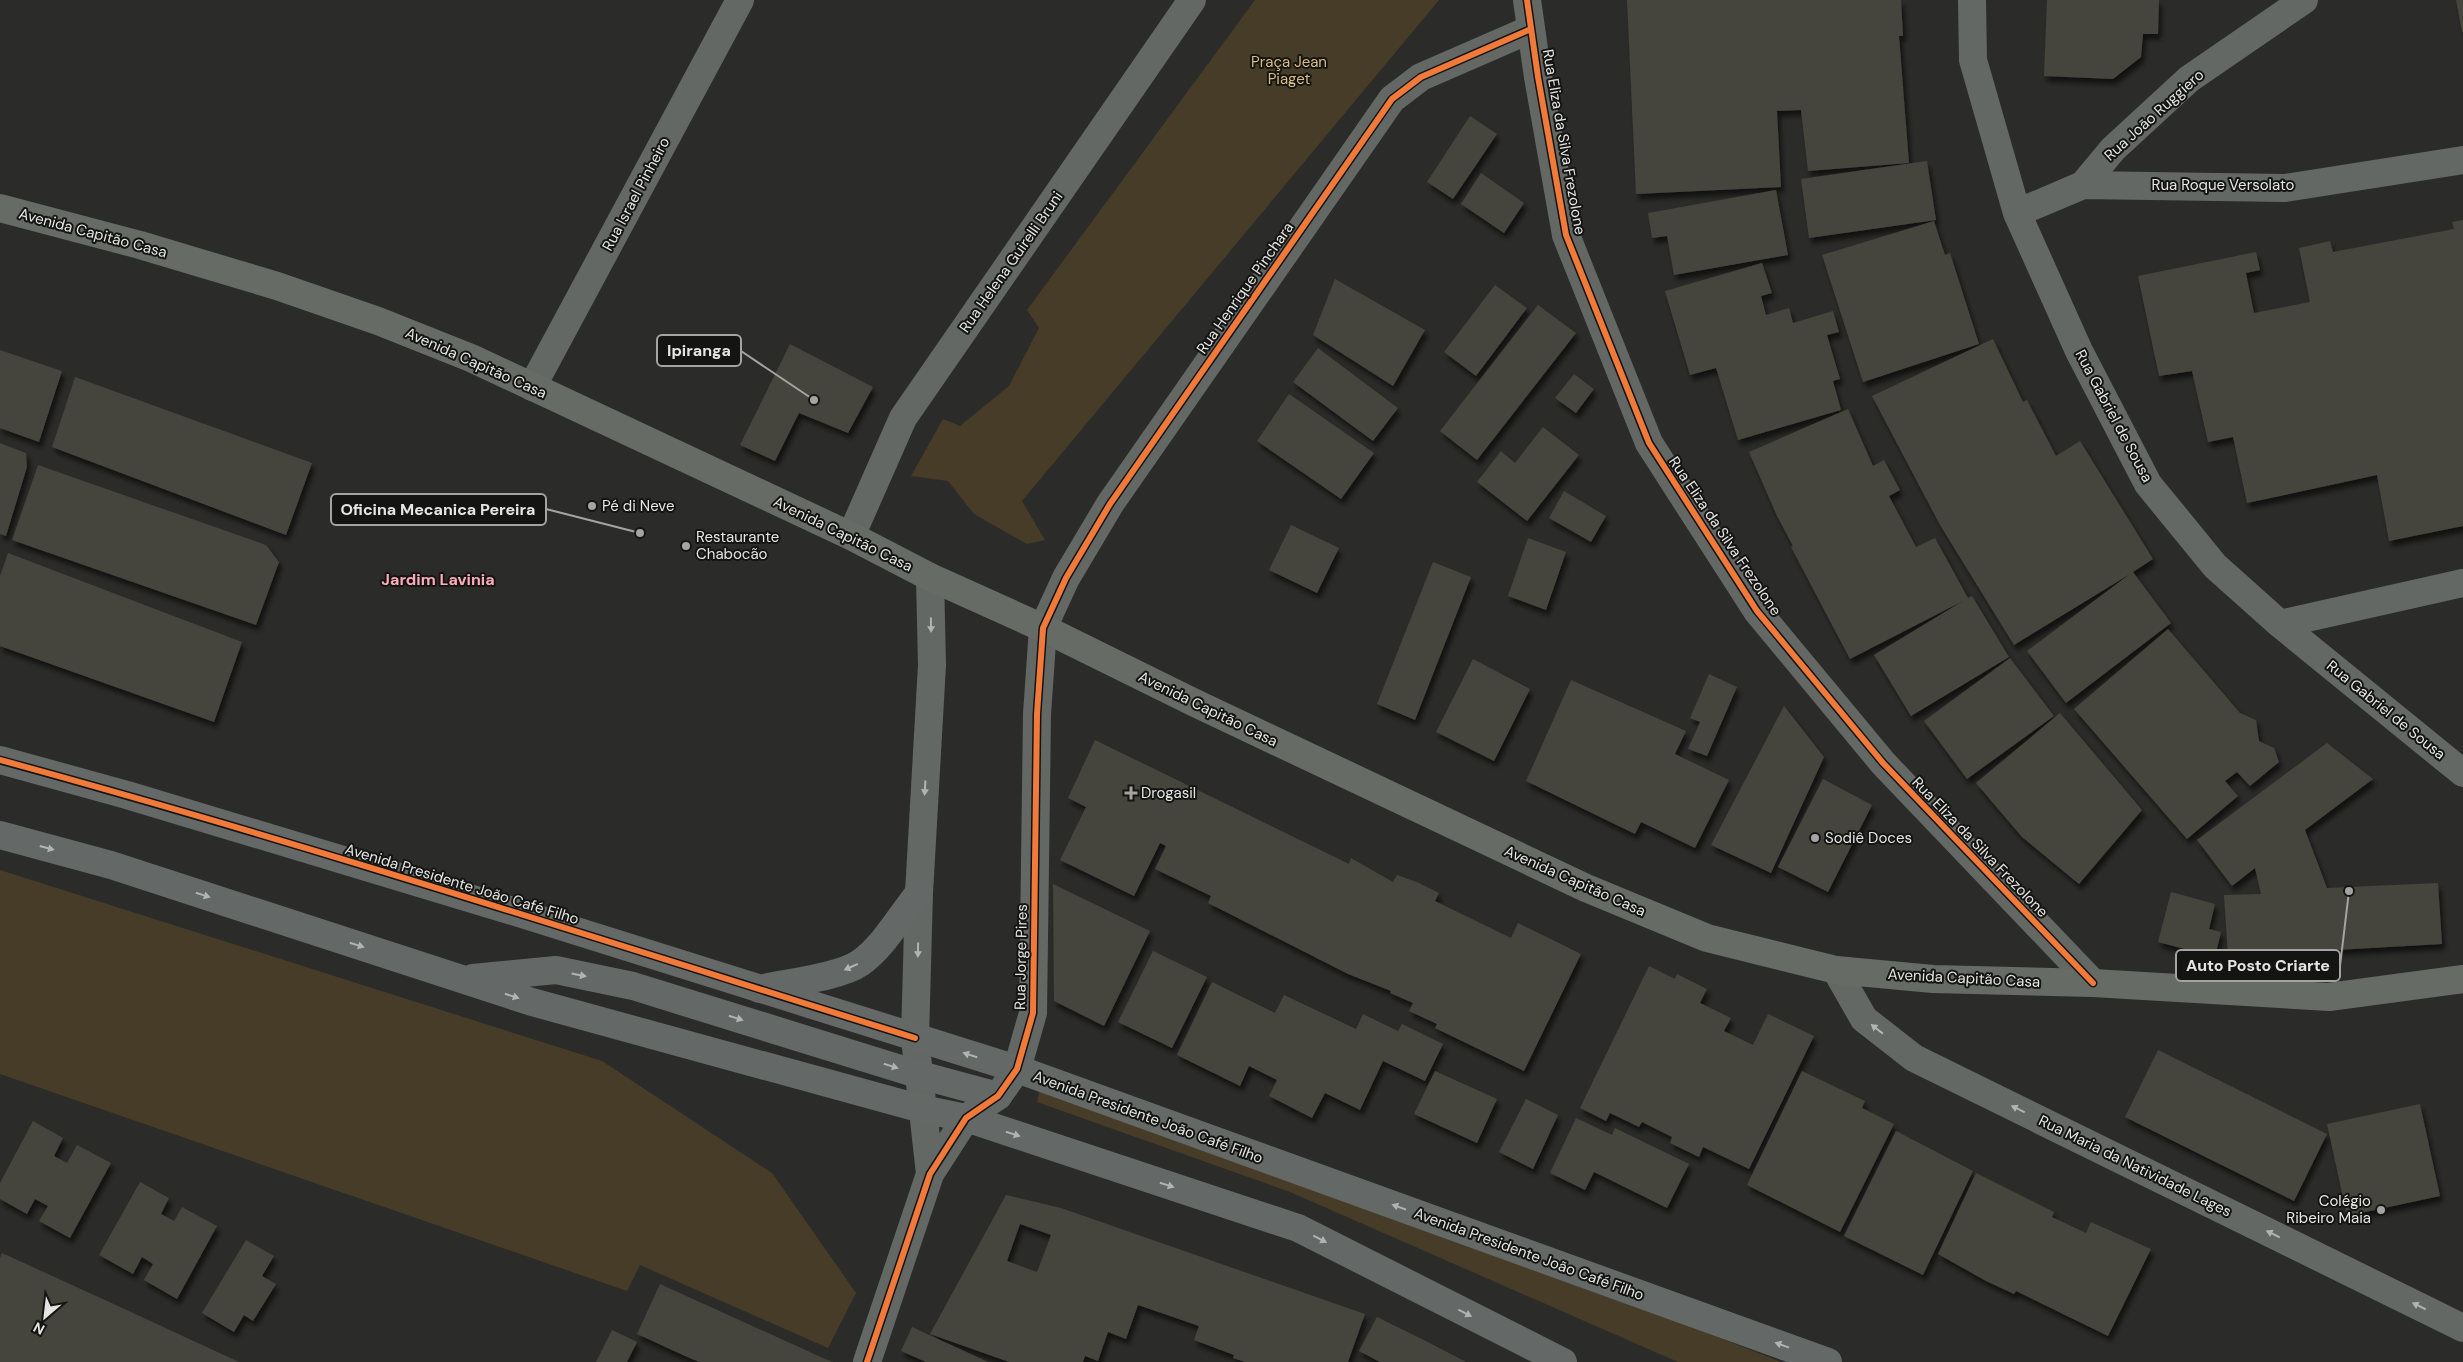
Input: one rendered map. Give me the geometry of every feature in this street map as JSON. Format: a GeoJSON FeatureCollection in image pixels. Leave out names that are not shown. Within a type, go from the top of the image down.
{"type":"FeatureCollection","features":[{"type":"Feature","properties":{"kind":"main road","name":"Avenida Capitão Casa"},"geometry":{"type":"LineString","coordinates":[[0,208],[140,245],[277,286],[378,321],[471,358],[850,536],[930,577],[1043,628],[1193,702],[1586,888],[1706,938],[1836,970],[1933,979],[2093,983],[2329,997],[2463,979]]}},
{"type":"Feature","properties":{"kind":"main road","name":"Avenida Presidente João Café Filho"},"geometry":{"type":"LineString","coordinates":[[0,760],[175,809],[509,910],[1016,1069],[1828,1362]]}},
{"type":"Feature","properties":{"kind":"main road"},"geometry":{"type":"LineString","coordinates":[[0,835],[111,865],[532,1002],[922,1109],[966,1118],[1298,1228],[1563,1362]]}},
{"type":"Feature","properties":{"kind":"main road"},"geometry":{"type":"LineString","coordinates":[[758,989],[840,972],[859,963],[878,946],[919,892]]}},
{"type":"Feature","properties":{"kind":"main road"},"geometry":{"type":"LineString","coordinates":[[461,979],[556,970],[633,986],[920,1075],[998,1096]]}},
{"type":"Feature","properties":{"kind":"street","name":"Rua Israel Pinheiro"},"geometry":{"type":"LineString","coordinates":[[532,387],[740,0]]}},
{"type":"Feature","properties":{"kind":"street","name":"Rua Helena Guirelli Bruni"},"geometry":{"type":"LineString","coordinates":[[850,536],[903,418],[1192,0]]}},
{"type":"Feature","properties":{"kind":"street","name":"Rua Eliza da Silva Frezolone"},"geometry":{"type":"LineString","coordinates":[[1527,0],[1566,235],[1649,443],[1757,611],[1883,763],[2093,983]]}},
{"type":"Feature","properties":{"kind":"street","name":"Rua Gabriel de Sousa"},"geometry":{"type":"LineString","coordinates":[[1972,0],[1973,60],[2017,213],[2079,351],[2148,484],[2216,566],[2280,624],[2463,773]]}},
{"type":"Feature","properties":{"kind":"street","name":"Rua João Ruggiero"},"geometry":{"type":"LineString","coordinates":[[2083,185],[2113,149],[2189,79],[2304,0]]}},
{"type":"Feature","properties":{"kind":"street","name":"Rua Henrique Pinchara"},"geometry":{"type":"LineString","coordinates":[[1043,628],[1066,578],[1110,504],[1392,99],[1421,77],[1531,29]]}},
{"type":"Feature","properties":{"kind":"street","name":"Rua Roque Versolato"},"geometry":{"type":"LineString","coordinates":[[2017,213],[2083,185],[2285,188],[2463,160]]}},
{"type":"Feature","properties":{"kind":"street","name":"Rua Jorge Pires"},"geometry":{"type":"LineString","coordinates":[[930,577],[932,665],[919,892],[915,1038],[930,1174]]}},
{"type":"Feature","properties":{"kind":"street"},"geometry":{"type":"LineString","coordinates":[[2280,624],[2463,583]]}},
{"type":"Feature","properties":{"kind":"street","name":"Rua Jorge Pires"},"geometry":{"type":"LineString","coordinates":[[867,1362],[930,1174],[966,1118],[998,1096],[1016,1069],[1033,1013],[1038,714],[1043,628]]}},
{"type":"Feature","properties":{"kind":"street","name":"Rua Maria da Natividade Lages"},"geometry":{"type":"LineString","coordinates":[[1836,970],[1864,1019],[1914,1058],[2463,1328]]}},
{"type":"Feature","properties":{"kind":"green space","name":"Praça Jean Piaget"},"geometry":{"type":"Polygon","coordinates":[[[1255,0],[1439,0],[1022,501],[1045,540],[1027,544],[974,514],[948,481],[911,476],[943,419],[960,426],[1009,386],[1039,328],[1027,310],[1255,0]]]}},
{"type":"Feature","properties":{"kind":"green space"},"geometry":{"type":"Polygon","coordinates":[[[0,870],[602,1061],[772,1173],[856,1293],[828,1348],[640,1265],[627,1291],[0,1074],[0,870]]]}},
{"type":"Feature","properties":{"kind":"green space"},"geometry":{"type":"Polygon","coordinates":[[[1041,1085],[1375,1203],[1781,1362],[1678,1362],[1290,1192],[1037,1102],[1041,1085]]]}},
{"type":"Feature","properties":{"kind":"building"},"geometry":{"type":"Polygon","coordinates":[[[1627,0],[1901,0],[1903,36],[1899,36],[1909,163],[1808,171],[1801,110],[1777,111],[1781,187],[1636,194],[1627,0]]]}},
{"type":"Feature","properties":{"kind":"building"},"geometry":{"type":"Polygon","coordinates":[[[2047,0],[2159,0],[2158,34],[2143,34],[2141,57],[2113,79],[2044,76],[2047,0]]]}},
{"type":"Feature","properties":{"kind":"building"},"geometry":{"type":"Polygon","coordinates":[[[2456,0],[2463,0],[2463,32],[2462,32],[2456,0]]]}},
{"type":"Feature","properties":{"kind":"building"},"geometry":{"type":"Polygon","coordinates":[[[1470,116],[1497,134],[1453,199],[1427,182],[1470,116]]]}},
{"type":"Feature","properties":{"kind":"building"},"geometry":{"type":"Polygon","coordinates":[[[1927,161],[1936,220],[1809,238],[1801,179],[1927,161]]]}},
{"type":"Feature","properties":{"kind":"building"},"geometry":{"type":"Polygon","coordinates":[[[1481,173],[1524,203],[1504,233],[1461,204],[1481,173]]]}},
{"type":"Feature","properties":{"kind":"building"},"geometry":{"type":"Polygon","coordinates":[[[1776,190],[1788,255],[1674,275],[1667,236],[1652,238],[1648,213],[1776,190]]]}},
{"type":"Feature","properties":{"kind":"building"},"geometry":{"type":"Polygon","coordinates":[[[2463,220],[2463,526],[2389,541],[2377,475],[2247,503],[2233,437],[2208,442],[2192,371],[2159,376],[2138,276],[2256,252],[2260,270],[2246,273],[2254,313],[2310,302],[2299,248],[2330,241],[2333,252],[2454,229],[2452,222],[2463,220]]]}},
{"type":"Feature","properties":{"kind":"building"},"geometry":{"type":"Polygon","coordinates":[[[1934,221],[1945,255],[1950,253],[1979,344],[1863,382],[1822,255],[1934,221]]]}},
{"type":"Feature","properties":{"kind":"building"},"geometry":{"type":"Polygon","coordinates":[[[1762,263],[1772,293],[1761,296],[1766,315],[1789,308],[1793,323],[1833,311],[1839,332],[1827,335],[1840,379],[1833,381],[1841,410],[1738,440],[1716,368],[1690,375],[1665,291],[1762,263]]]}},
{"type":"Feature","properties":{"kind":"building"},"geometry":{"type":"Polygon","coordinates":[[[1335,279],[1425,330],[1393,386],[1313,335],[1335,279]]]}},
{"type":"Feature","properties":{"kind":"building"},"geometry":{"type":"Polygon","coordinates":[[[1495,285],[1527,308],[1476,376],[1444,352],[1495,285]]]}},
{"type":"Feature","properties":{"kind":"building"},"geometry":{"type":"Polygon","coordinates":[[[1538,305],[1576,333],[1477,460],[1440,431],[1538,305]]]}},
{"type":"Feature","properties":{"kind":"building"},"geometry":{"type":"Polygon","coordinates":[[[1993,339],[2023,402],[2027,400],[2056,456],[2080,441],[2153,559],[2133,572],[2171,623],[2066,703],[2027,651],[2130,574],[2014,645],[1940,525],[1872,396],[1993,339]]]}},
{"type":"Feature","properties":{"kind":"building"},"geometry":{"type":"Polygon","coordinates":[[[790,344],[873,387],[848,433],[799,413],[775,461],[740,445],[790,344]]]}},
{"type":"Feature","properties":{"kind":"building"},"geometry":{"type":"Polygon","coordinates":[[[1318,348],[1398,408],[1373,441],[1293,382],[1318,348]]]}},
{"type":"Feature","properties":{"kind":"building"},"geometry":{"type":"Polygon","coordinates":[[[0,350],[62,371],[39,442],[0,428],[0,350]]]}},
{"type":"Feature","properties":{"kind":"building"},"geometry":{"type":"Polygon","coordinates":[[[1574,374],[1594,389],[1576,413],[1555,398],[1574,374]]]}},
{"type":"Feature","properties":{"kind":"building"},"geometry":{"type":"Polygon","coordinates":[[[75,377],[312,463],[286,535],[52,447],[75,377]]]}},
{"type":"Feature","properties":{"kind":"building"},"geometry":{"type":"Polygon","coordinates":[[[1289,394],[1374,453],[1341,499],[1257,441],[1289,394]]]}},
{"type":"Feature","properties":{"kind":"building"},"geometry":{"type":"Polygon","coordinates":[[[1848,409],[1873,466],[1884,460],[1900,490],[1889,496],[1916,547],[1935,538],[1968,598],[1972,596],[2009,657],[1911,716],[1874,655],[1963,601],[1850,659],[1791,547],[1793,546],[1777,516],[1749,452],[1848,409]]]}},
{"type":"Feature","properties":{"kind":"building"},"geometry":{"type":"Polygon","coordinates":[[[1543,427],[1579,455],[1527,521],[1477,482],[1501,451],[1515,463],[1543,427]]]}},
{"type":"Feature","properties":{"kind":"building"},"geometry":{"type":"Polygon","coordinates":[[[0,443],[26,453],[27,467],[6,536],[0,534],[0,443]]]}},
{"type":"Feature","properties":{"kind":"building"},"geometry":{"type":"Polygon","coordinates":[[[38,465],[266,545],[279,562],[256,625],[12,540],[38,465]]]}},
{"type":"Feature","properties":{"kind":"building"},"geometry":{"type":"Polygon","coordinates":[[[1564,491],[1606,516],[1591,542],[1549,518],[1564,491]]]}},
{"type":"Feature","properties":{"kind":"building"},"geometry":{"type":"Polygon","coordinates":[[[1291,525],[1339,548],[1317,593],[1269,570],[1291,525]]]}},
{"type":"Feature","properties":{"kind":"building"},"geometry":{"type":"Polygon","coordinates":[[[1528,538],[1566,552],[1546,610],[1508,596],[1528,538]]]}},
{"type":"Feature","properties":{"kind":"building"},"geometry":{"type":"Polygon","coordinates":[[[8,553],[242,642],[214,722],[0,646],[0,576],[8,553]]]}},
{"type":"Feature","properties":{"kind":"building"},"geometry":{"type":"Polygon","coordinates":[[[1433,562],[1471,577],[1415,720],[1377,704],[1433,562]]]}},
{"type":"Feature","properties":{"kind":"building"},"geometry":{"type":"Polygon","coordinates":[[[2168,629],[2240,713],[2256,720],[2259,741],[2274,748],[2279,762],[2250,786],[2237,772],[2225,781],[2238,796],[2187,839],[2074,709],[2168,629]]]}},
{"type":"Feature","properties":{"kind":"building"},"geometry":{"type":"Polygon","coordinates":[[[2010,658],[2054,716],[1967,779],[1924,721],[2010,658]]]}},
{"type":"Feature","properties":{"kind":"building"},"geometry":{"type":"Polygon","coordinates":[[[1473,659],[1530,689],[1494,761],[1436,732],[1473,659]]]}},
{"type":"Feature","properties":{"kind":"building"},"geometry":{"type":"Polygon","coordinates":[[[1709,674],[1737,687],[1707,756],[1688,749],[1700,722],[1690,718],[1709,674]]]}},
{"type":"Feature","properties":{"kind":"building"},"geometry":{"type":"Polygon","coordinates":[[[1571,680],[1686,731],[1675,754],[1729,780],[1695,848],[1641,822],[1635,834],[1526,781],[1571,680]]]}},
{"type":"Feature","properties":{"kind":"building"},"geometry":{"type":"Polygon","coordinates":[[[1784,706],[1824,757],[1771,873],[1711,845],[1784,706]]]}},
{"type":"Feature","properties":{"kind":"building"},"geometry":{"type":"Polygon","coordinates":[[[2060,713],[2142,810],[2079,884],[2022,837],[1976,783],[2060,713]]]}},
{"type":"Feature","properties":{"kind":"building"},"geometry":{"type":"Polygon","coordinates":[[[1095,740],[1349,864],[1351,858],[1393,882],[1397,875],[1419,883],[1439,893],[1435,901],[1511,938],[1518,923],[1581,954],[1524,1071],[1435,1028],[1437,1024],[1409,1011],[1413,1003],[1390,993],[1391,991],[1348,974],[1208,903],[1211,896],[1155,869],[1166,846],[1160,843],[1134,896],[1060,860],[1086,807],[1068,798],[1095,740]]]}},
{"type":"Feature","properties":{"kind":"building"},"geometry":{"type":"Polygon","coordinates":[[[2327,743],[2373,779],[2305,830],[2327,888],[2438,883],[2442,944],[2228,956],[2224,895],[2261,894],[2255,868],[2232,886],[2197,840],[2327,743]]]}},
{"type":"Feature","properties":{"kind":"building"},"geometry":{"type":"Polygon","coordinates":[[[1823,779],[1872,805],[1828,892],[1778,867],[1823,779]]]}},
{"type":"Feature","properties":{"kind":"building"},"geometry":{"type":"Polygon","coordinates":[[[1053,884],[1150,931],[1104,1026],[1054,1001],[1053,884]]]}},
{"type":"Feature","properties":{"kind":"building"},"geometry":{"type":"Polygon","coordinates":[[[2171,892],[2215,904],[2209,929],[2221,932],[2215,957],[2158,942],[2171,892]]]}},
{"type":"Feature","properties":{"kind":"building"},"geometry":{"type":"Polygon","coordinates":[[[1153,951],[1207,977],[1172,1048],[1118,1022],[1153,951]]]}},
{"type":"Feature","properties":{"kind":"building"},"geometry":{"type":"Polygon","coordinates":[[[1649,966],[1675,979],[1677,974],[1707,989],[1700,1003],[1731,1018],[1724,1031],[1753,1045],[1768,1014],[1814,1036],[1749,1169],[1703,1147],[1699,1157],[1670,1143],[1672,1137],[1642,1122],[1639,1127],[1610,1113],[1606,1121],[1580,1108],[1649,966]]]}},
{"type":"Feature","properties":{"kind":"building"},"geometry":{"type":"Polygon","coordinates":[[[1212,982],[1275,1013],[1284,995],[1356,1029],[1363,1014],[1398,1031],[1402,1024],[1443,1044],[1425,1081],[1383,1061],[1360,1110],[1325,1093],[1312,1118],[1269,1096],[1277,1080],[1249,1066],[1240,1086],[1177,1055],[1212,982]]]}},
{"type":"Feature","properties":{"kind":"building"},"geometry":{"type":"Polygon","coordinates":[[[2158,1050],[2327,1134],[2294,1201],[2125,1117],[2158,1050]]]}},
{"type":"Feature","properties":{"kind":"building"},"geometry":{"type":"Polygon","coordinates":[[[1435,1071],[1497,1099],[1477,1143],[1414,1114],[1435,1071]]]}},
{"type":"Feature","properties":{"kind":"building"},"geometry":{"type":"Polygon","coordinates":[[[1802,1071],[1865,1101],[1862,1108],[1894,1124],[1840,1232],[1747,1185],[1802,1071]]]}},
{"type":"Feature","properties":{"kind":"building"},"geometry":{"type":"Polygon","coordinates":[[[1526,1099],[1558,1115],[1533,1169],[1499,1152],[1526,1099]]]}},
{"type":"Feature","properties":{"kind":"building"},"geometry":{"type":"Polygon","coordinates":[[[2420,1104],[2440,1196],[2347,1216],[2327,1124],[2420,1104]]]}},
{"type":"Feature","properties":{"kind":"building"},"geometry":{"type":"Polygon","coordinates":[[[1576,1118],[1612,1135],[1615,1128],[1689,1164],[1667,1208],[1594,1172],[1585,1190],[1550,1173],[1576,1118]]]}},
{"type":"Feature","properties":{"kind":"building"},"geometry":{"type":"Polygon","coordinates":[[[33,1121],[63,1138],[54,1156],[67,1163],[77,1145],[111,1163],[70,1238],[39,1221],[48,1206],[35,1199],[27,1214],[0,1199],[0,1183],[33,1121]]]}},
{"type":"Feature","properties":{"kind":"building"},"geometry":{"type":"Polygon","coordinates":[[[1896,1131],[1973,1171],[1923,1275],[1844,1236],[1896,1131]]]}},
{"type":"Feature","properties":{"kind":"building"},"geometry":{"type":"Polygon","coordinates":[[[1976,1173],[2054,1212],[2052,1217],[2086,1233],[2091,1222],[2151,1249],[2108,1336],[2016,1291],[2014,1294],[1986,1281],[1938,1254],[1976,1173]]]}},
{"type":"Feature","properties":{"kind":"building"},"geometry":{"type":"Polygon","coordinates":[[[140,1182],[169,1198],[161,1214],[174,1221],[182,1207],[217,1226],[177,1299],[144,1280],[153,1264],[142,1257],[133,1274],[99,1255],[140,1182]]]}},
{"type":"Feature","properties":{"kind":"building"},"geometry":{"type":"Polygon","coordinates":[[[1006,1195],[1061,1208],[1365,1314],[1348,1362],[1245,1362],[1233,1358],[1234,1355],[1194,1340],[1199,1326],[1138,1305],[1126,1339],[1108,1332],[1098,1361],[1085,1356],[1083,1362],[1009,1362],[930,1334],[1006,1195]],[[1020,1224],[1007,1261],[1037,1272],[1051,1235],[1020,1224]]]}},
{"type":"Feature","properties":{"kind":"building"},"geometry":{"type":"Polygon","coordinates":[[[246,1240],[274,1256],[262,1276],[276,1284],[253,1321],[244,1315],[234,1332],[202,1313],[246,1240]]]}},
{"type":"Feature","properties":{"kind":"building"},"geometry":{"type":"Polygon","coordinates":[[[2,1253],[239,1362],[0,1362],[0,1258],[2,1253]]]}},
{"type":"Feature","properties":{"kind":"building"},"geometry":{"type":"Polygon","coordinates":[[[660,1284],[833,1362],[699,1362],[685,1356],[637,1334],[660,1284]]]}},
{"type":"Feature","properties":{"kind":"building"},"geometry":{"type":"Polygon","coordinates":[[[1377,1317],[1466,1362],[1380,1362],[1359,1351],[1377,1317]]]}},
{"type":"Feature","properties":{"kind":"building"},"geometry":{"type":"Polygon","coordinates":[[[912,1327],[988,1362],[926,1362],[901,1351],[912,1327]]]}},
{"type":"Feature","properties":{"kind":"building"},"geometry":{"type":"Polygon","coordinates":[[[612,1330],[637,1342],[627,1362],[596,1362],[612,1330]]]}},
{"type":"Feature","properties":{"kind":"cycle path"},"geometry":{"type":"LineString","coordinates":[[1527,0],[1538,77],[1566,235],[1649,443],[1757,611],[1883,763],[2093,983]]}},
{"type":"Feature","properties":{"kind":"cycle path"},"geometry":{"type":"LineString","coordinates":[[867,1362],[930,1174],[966,1118],[998,1096],[1017,1069],[1033,1013],[1037,714],[1043,628],[1066,578],[1110,504],[1392,99],[1421,77],[1531,29]]}},
{"type":"Feature","properties":{"kind":"cycle path"},"geometry":{"type":"LineString","coordinates":[[0,760],[345,860],[915,1038]]}},
{"type":"Feature","properties":{"kind":"place","name":"Ipiranga"},"geometry":{"type":"Point","coordinates":[814,400]}},
{"type":"Feature","properties":{"kind":"place","name":"Pé di Neve"},"geometry":{"type":"Point","coordinates":[592,506]}},
{"type":"Feature","properties":{"kind":"place","name":"Oficina Mecanica Pereira"},"geometry":{"type":"Point","coordinates":[640,533]}},
{"type":"Feature","properties":{"kind":"place","name":"Restaurante Chabocão"},"geometry":{"type":"Point","coordinates":[686,546]}},
{"type":"Feature","properties":{"kind":"place","name":"Drogasil"},"geometry":{"type":"Point","coordinates":[1131,793]}},
{"type":"Feature","properties":{"kind":"place","name":"Sodiê Doces"},"geometry":{"type":"Point","coordinates":[1815,838]}},
{"type":"Feature","properties":{"kind":"place","name":"Auto Posto Criarte"},"geometry":{"type":"Point","coordinates":[2349,891]}},
{"type":"Feature","properties":{"kind":"place","name":"Colégio Ribeiro Maia"},"geometry":{"type":"Point","coordinates":[2381,1210]}},
{"type":"Feature","properties":{"kind":"district","name":"Jardim Lavinia"},"geometry":{"type":"Point","coordinates":[438,579]}}]}
